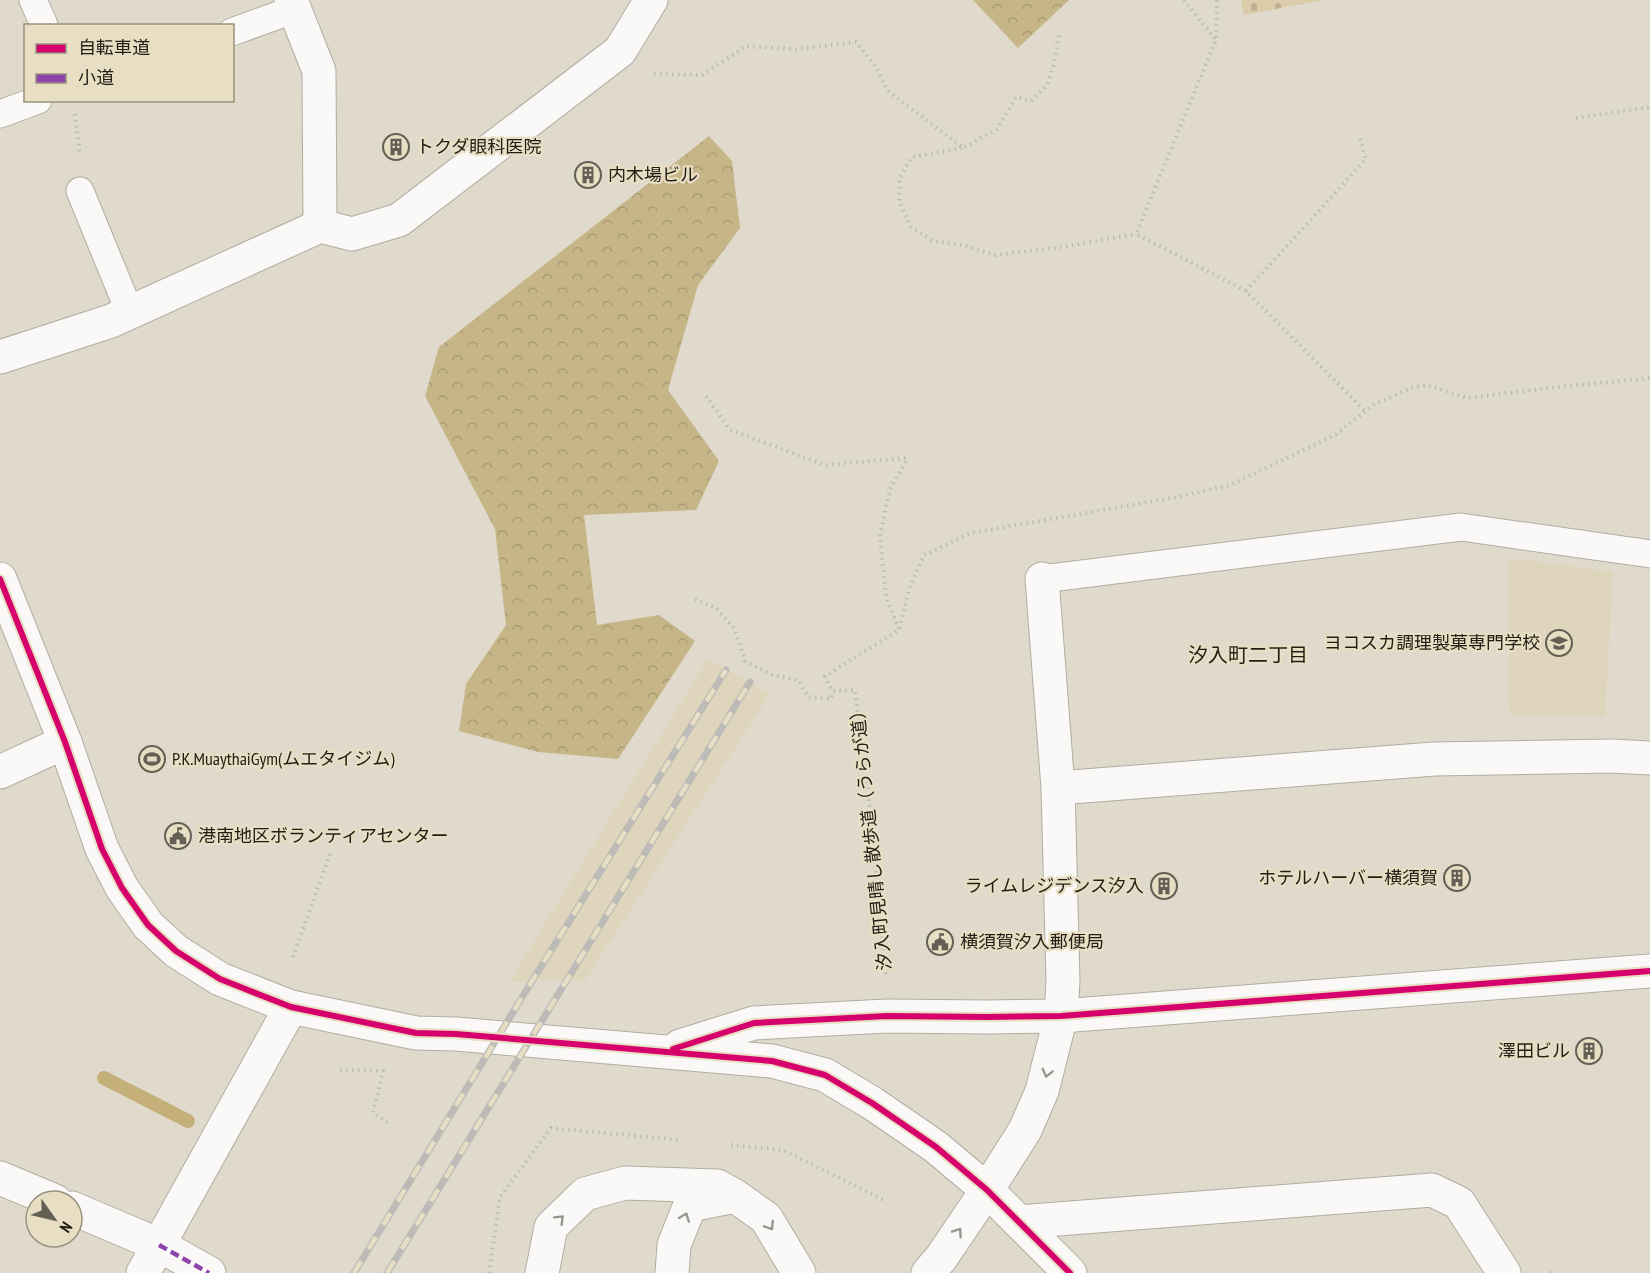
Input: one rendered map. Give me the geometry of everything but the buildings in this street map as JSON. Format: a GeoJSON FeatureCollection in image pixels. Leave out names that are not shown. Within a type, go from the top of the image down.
{"type":"FeatureCollection","features":[{"type":"Feature","properties":{"kind":"street"},"geometry":{"type":"LineString","coordinates":[[0,357],[111,321],[320,226],[352,234],[399,220],[620,51],[651,0]]}},
{"type":"Feature","properties":{"kind":"street"},"geometry":{"type":"LineString","coordinates":[[293,5],[319,70],[320,226]]}},
{"type":"Feature","properties":{"kind":"street"},"geometry":{"type":"LineString","coordinates":[[0,579],[65,742],[102,849],[122,888],[148,925],[176,951],[220,979],[291,1007],[416,1033],[456,1034],[772,1060],[825,1075],[872,1103],[936,1147],[987,1190],[1019,1222],[1060,1270]]}},
{"type":"Feature","properties":{"kind":"street"},"geometry":{"type":"LineString","coordinates":[[927,1273],[941,1258],[1025,1130],[1042,1091],[1061,1016],[1063,981],[1058,788],[1042,579]]}},
{"type":"Feature","properties":{"kind":"street"},"geometry":{"type":"LineString","coordinates":[[0,771],[65,742]]}},
{"type":"Feature","properties":{"kind":"street"},"geometry":{"type":"LineString","coordinates":[[1058,788],[1434,759],[1612,756],[1650,758]]}},
{"type":"Feature","properties":{"kind":"street"},"geometry":{"type":"LineString","coordinates":[[664,1052],[754,1023],[887,1016],[1061,1016],[1650,970]]}},
{"type":"Feature","properties":{"kind":"street"},"geometry":{"type":"LineString","coordinates":[[144,1273],[291,1007]]}},
{"type":"Feature","properties":{"kind":"street"},"geometry":{"type":"LineString","coordinates":[[0,1178],[26,1189]]}},
{"type":"Feature","properties":{"kind":"street"},"geometry":{"type":"LineString","coordinates":[[542,1273],[551,1227],[585,1194],[625,1183],[717,1186],[766,1218],[799,1273]]}},
{"type":"Feature","properties":{"kind":"street"},"geometry":{"type":"LineString","coordinates":[[1019,1222],[1432,1190],[1459,1203],[1504,1273]]}},
{"type":"Feature","properties":{"kind":"street"},"geometry":{"type":"LineString","coordinates":[[672,1273],[674,1245],[690,1205],[735,1196]]}},
{"type":"Feature","properties":{"kind":"street"},"geometry":{"type":"LineString","coordinates":[[84,1213],[159,1245],[209,1273]]}},
{"type":"Feature","properties":{"kind":"lane"},"geometry":{"type":"LineString","coordinates":[[33,0],[44,24]]}},
{"type":"Feature","properties":{"kind":"lane"},"geometry":{"type":"LineString","coordinates":[[234,31],[293,5]]}},
{"type":"Feature","properties":{"kind":"lane"},"geometry":{"type":"LineString","coordinates":[[0,114],[33,102]]}},
{"type":"Feature","properties":{"kind":"lane"},"geometry":{"type":"LineString","coordinates":[[80,191],[130,313]]}},
{"type":"Feature","properties":{"kind":"lane"},"geometry":{"type":"LineString","coordinates":[[1042,579],[1461,526],[1650,554]]}},
{"type":"Feature","properties":{"kind":"path"},"geometry":{"type":"LineString","coordinates":[[1184,0],[1216,40]]}},
{"type":"Feature","properties":{"kind":"path"},"geometry":{"type":"LineString","coordinates":[[1136,234],[1216,40],[1217,0]]}},
{"type":"Feature","properties":{"kind":"path"},"geometry":{"type":"LineString","coordinates":[[1059,35],[1054,64],[1047,85],[1031,101],[1016,97],[997,129],[963,148],[912,157],[900,177],[899,201],[911,228],[933,241],[962,245],[995,255],[1136,234],[1246,291],[1365,411]]}},
{"type":"Feature","properties":{"kind":"path"},"geometry":{"type":"LineString","coordinates":[[598,69],[702,75],[746,46],[796,50],[856,42],[888,90],[963,148]]}},
{"type":"Feature","properties":{"kind":"path"},"geometry":{"type":"LineString","coordinates":[[1576,118],[1650,107]]}},
{"type":"Feature","properties":{"kind":"path"},"geometry":{"type":"LineString","coordinates":[[74,112],[82,168],[80,191]]}},
{"type":"Feature","properties":{"kind":"path"},"geometry":{"type":"LineString","coordinates":[[1246,291],[1366,159],[1359,136]]}},
{"type":"Feature","properties":{"kind":"path"},"geometry":{"type":"LineString","coordinates":[[899,630],[909,589],[924,555],[971,533],[1177,497],[1230,485],[1335,435],[1373,405],[1413,387],[1428,385],[1467,398],[1650,378]]}},
{"type":"Feature","properties":{"kind":"path"},"geometry":{"type":"LineString","coordinates":[[706,396],[730,430],[825,465],[908,458],[891,489],[880,536],[886,597],[899,630]]}},
{"type":"Feature","properties":{"kind":"path"},"geometry":{"type":"LineString","coordinates":[[695,599],[717,609],[734,628],[745,661],[773,675],[798,680],[808,697],[831,699],[832,691]]}},
{"type":"Feature","properties":{"kind":"path"},"geometry":{"type":"LineString","coordinates":[[293,957],[331,851]]}},
{"type":"Feature","properties":{"kind":"path"},"geometry":{"type":"LineString","coordinates":[[340,1070],[383,1071],[373,1113],[390,1124]]}},
{"type":"Feature","properties":{"kind":"path"},"geometry":{"type":"LineString","coordinates":[[489,1273],[500,1197]]}},
{"type":"Feature","properties":{"kind":"shaded area","name":"ヨコスカ調理製菓専門学校"},"geometry":{"type":"Polygon","coordinates":[[[1508,561],[1534,561],[1613,572],[1605,716],[1509,714],[1508,561]]]}},
{"type":"Feature","properties":{"kind":"shaded area"},"geometry":{"type":"Polygon","coordinates":[[[708,659],[770,694],[584,982],[567,980],[509,982],[708,659]]]}},
{"type":"Feature","properties":{"kind":"green space"},"geometry":{"type":"Polygon","coordinates":[[[973,0],[1069,0],[1018,48],[973,0]]]}},
{"type":"Feature","properties":{"kind":"green space"},"geometry":{"type":"Polygon","coordinates":[[[1241,0],[1323,0],[1244,15],[1241,0]]]}},
{"type":"Feature","properties":{"kind":"green space"},"geometry":{"type":"Polygon","coordinates":[[[709,136],[732,161],[740,228],[698,285],[668,390],[719,461],[696,510],[584,515],[597,625],[659,615],[695,641],[618,759],[538,752],[459,731],[466,684],[506,625],[495,529],[425,396],[439,347],[709,136]]]}},
{"type":"Feature","properties":{"kind":"waterway"},"geometry":{"type":"LineString","coordinates":[[104,1078],[188,1121]]}},
{"type":"Feature","properties":{"kind":"railway"},"geometry":{"type":"LineString","coordinates":[[354,1273],[532,981],[726,670]]}},
{"type":"Feature","properties":{"kind":"railway"},"geometry":{"type":"LineString","coordinates":[[387,1273],[750,682]]}},
{"type":"Feature","properties":{"kind":"marked path"},"geometry":{"type":"LineString","coordinates":[[159,1245],[209,1273]]}},
{"type":"Feature","properties":{"kind":"cycle path"},"geometry":{"type":"LineString","coordinates":[[0,579],[65,742],[102,849],[122,888],[148,925],[176,951],[220,979],[291,1007],[416,1033],[456,1034],[772,1061],[825,1075],[872,1103],[936,1147],[987,1190],[1070,1273]]}},
{"type":"Feature","properties":{"kind":"cycle path"},"geometry":{"type":"LineString","coordinates":[[673,1049],[754,1023],[887,1016],[1061,1016],[1650,971]]}},
{"type":"Feature","properties":{"kind":"place","name":"トクダ眼科医院"},"geometry":{"type":"Point","coordinates":[396,147]}},
{"type":"Feature","properties":{"kind":"place","name":"内木場ビル"},"geometry":{"type":"Point","coordinates":[588,175]}},
{"type":"Feature","properties":{"kind":"place","name":"ヨコスカ調理製菓専門学校"},"geometry":{"type":"Point","coordinates":[1559,643]}},
{"type":"Feature","properties":{"kind":"place","name":"P.K.MuaythaiGym(ムエタイジム)"},"geometry":{"type":"Point","coordinates":[152,759]}},
{"type":"Feature","properties":{"kind":"place","name":"港南地区ボランティアセンター"},"geometry":{"type":"Point","coordinates":[178,836]}},
{"type":"Feature","properties":{"kind":"place","name":"ホテルハーバー横須賀"},"geometry":{"type":"Point","coordinates":[1457,878]}},
{"type":"Feature","properties":{"kind":"place","name":"ライムレジデンス汐入"},"geometry":{"type":"Point","coordinates":[1164,886]}},
{"type":"Feature","properties":{"kind":"place","name":"横須賀汐入郵便局"},"geometry":{"type":"Point","coordinates":[940,942]}},
{"type":"Feature","properties":{"kind":"place","name":"澤田ビル"},"geometry":{"type":"Point","coordinates":[1589,1051]}},
{"type":"Feature","properties":{"kind":"district","name":"汐入町二丁目"},"geometry":{"type":"Point","coordinates":[1248,655]}}]}
